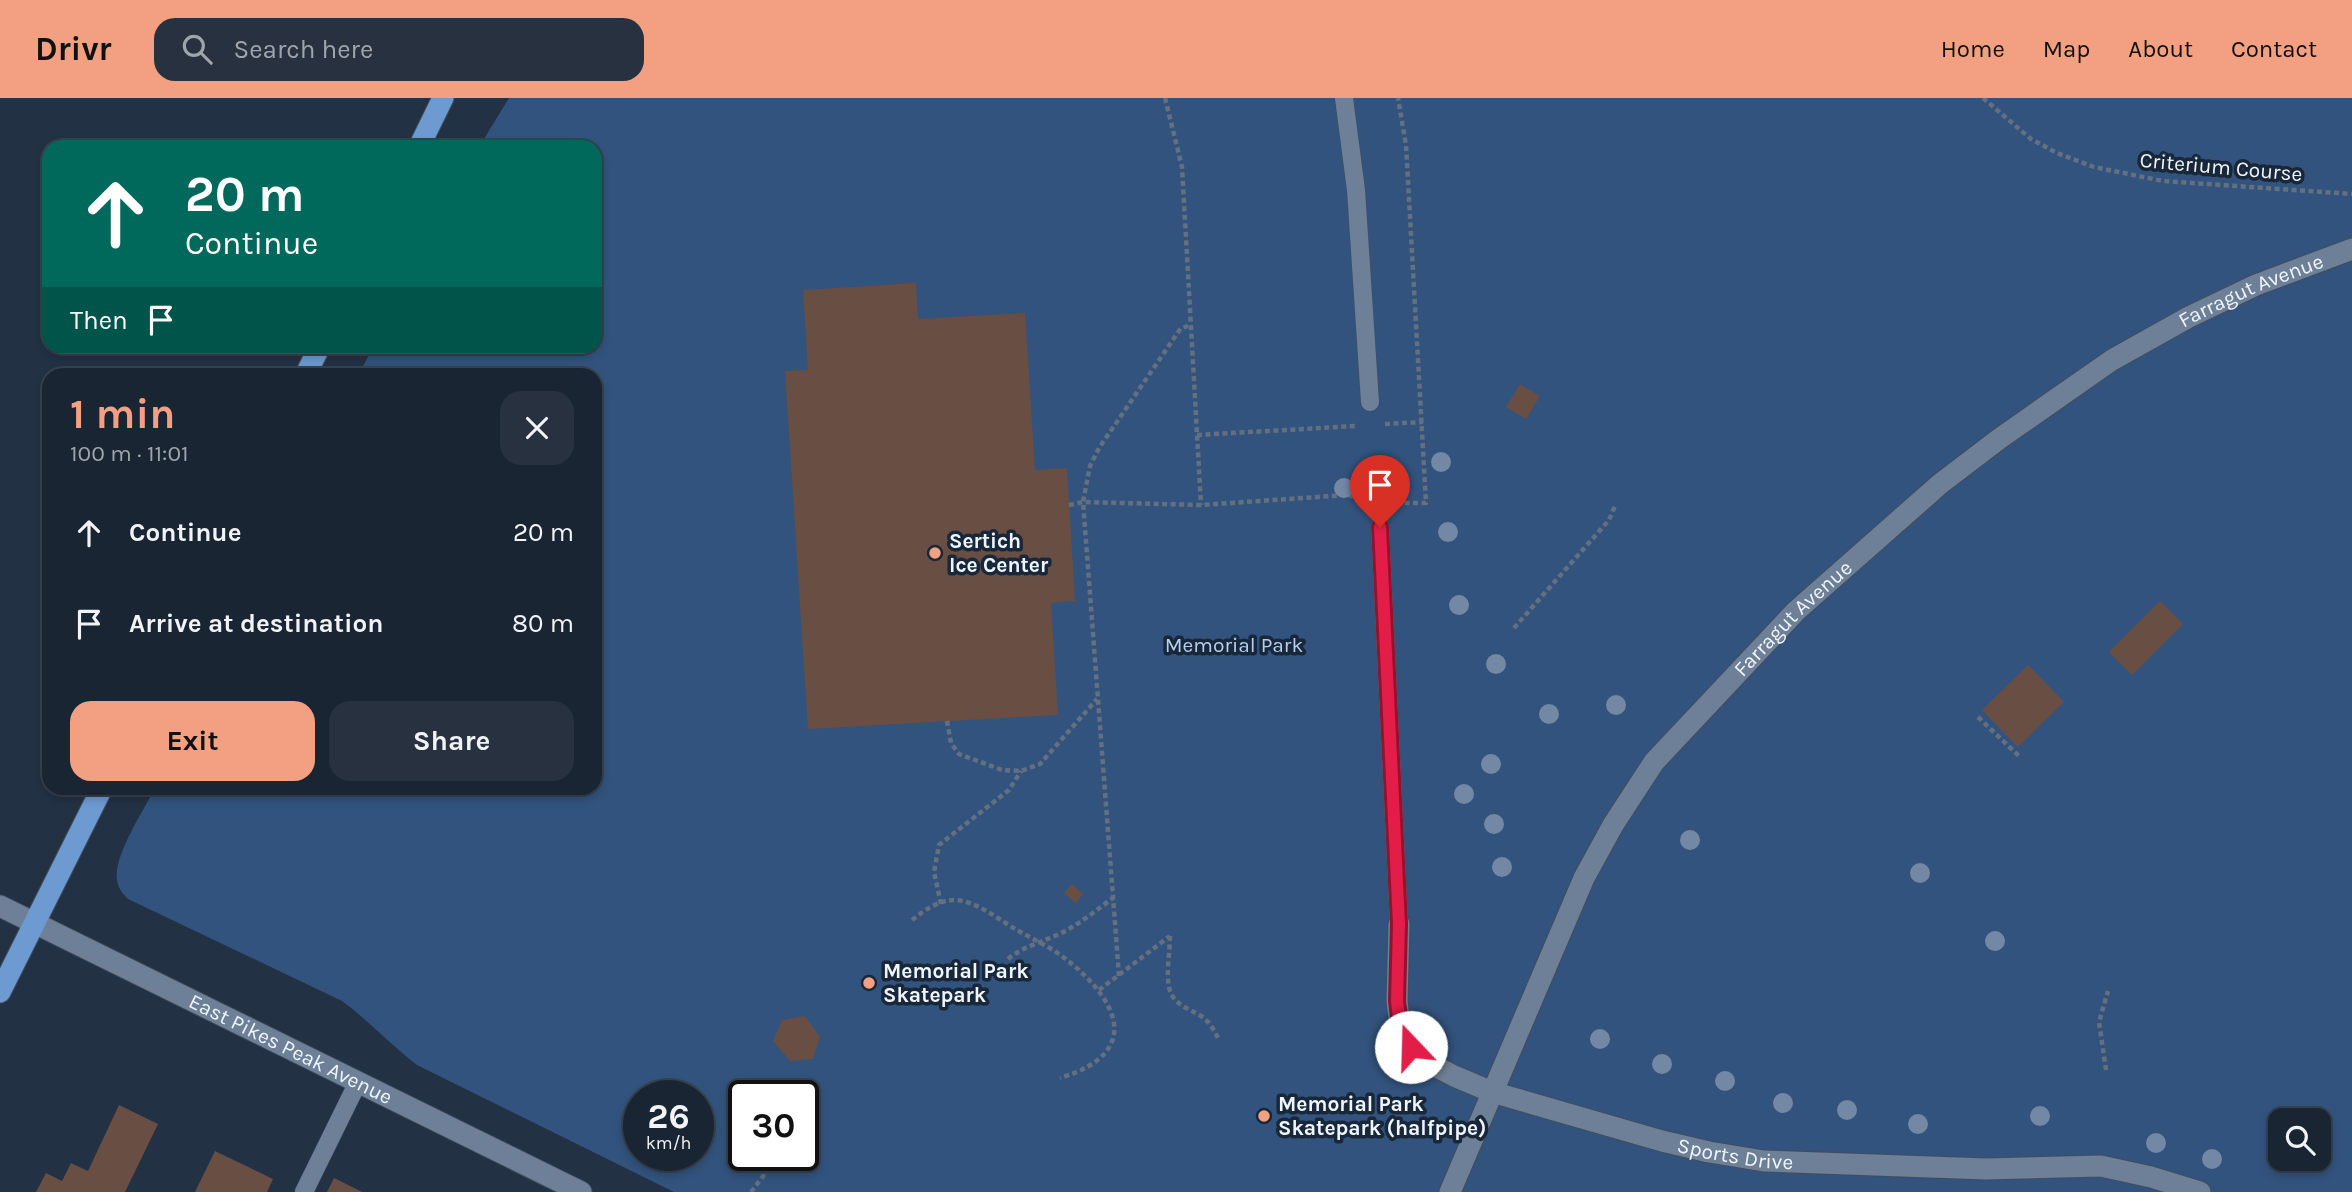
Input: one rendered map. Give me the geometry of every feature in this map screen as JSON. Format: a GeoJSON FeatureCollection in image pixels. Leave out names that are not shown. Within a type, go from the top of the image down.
{"type":"FeatureCollection","features":[{"type":"Feature","properties":{"kind":"main road"},"geometry":{"type":"LineString","coordinates":[[422,140],[443,98]]}},
{"type":"Feature","properties":{"kind":"main road"},"geometry":{"type":"LineString","coordinates":[[0,992],[99,795]]}},
{"type":"Feature","properties":{"kind":"street","name":"Farragut Avenue"},"geometry":{"type":"LineString","coordinates":[[1450,1192],[1584,878],[1613,825],[1654,762],[1796,611],[1940,484],[2112,360],[2189,317],[2256,285],[2352,249]]}},
{"type":"Feature","properties":{"kind":"street","name":"East Pikes Peak Avenue"},"geometry":{"type":"LineString","coordinates":[[0,906],[581,1192]]}},
{"type":"Feature","properties":{"kind":"street","name":"Sports Drive"},"geometry":{"type":"LineString","coordinates":[[1399,924],[1397,1001],[1400,1026],[1411,1047],[1429,1063],[1492,1092],[1662,1142],[1764,1161],[1986,1169],[2101,1166],[2200,1192]]}},
{"type":"Feature","properties":{"kind":"lane"},"geometry":{"type":"LineString","coordinates":[[1344,98],[1356,190],[1370,402]]}},
{"type":"Feature","properties":{"kind":"lane"},"geometry":{"type":"LineString","coordinates":[[1380,527],[1399,924]]}},
{"type":"Feature","properties":{"kind":"lane"},"geometry":{"type":"LineString","coordinates":[[304,1192],[358,1082]]}},
{"type":"Feature","properties":{"kind":"path"},"geometry":{"type":"LineString","coordinates":[[1165,98],[1182,167],[1201,505]]}},
{"type":"Feature","properties":{"kind":"path"},"geometry":{"type":"LineString","coordinates":[[1069,505],[1083,502],[1201,505],[1346,495],[1400,504],[1426,503],[1406,145],[1398,98]]}},
{"type":"Feature","properties":{"kind":"path","name":"Criterium Course"},"geometry":{"type":"LineString","coordinates":[[1983,98],[2031,139],[2057,153],[2094,167],[2163,181],[2352,194]]}},
{"type":"Feature","properties":{"kind":"path"},"geometry":{"type":"LineString","coordinates":[[1119,976],[1083,502],[1090,466],[1099,448],[1181,328],[1189,326]]}},
{"type":"Feature","properties":{"kind":"path"},"geometry":{"type":"LineString","coordinates":[[1384,424],[1423,422]]}},
{"type":"Feature","properties":{"kind":"path"},"geometry":{"type":"LineString","coordinates":[[1196,435],[1358,426]]}},
{"type":"Feature","properties":{"kind":"path"},"geometry":{"type":"LineString","coordinates":[[1514,628],[1609,520],[1615,506]]}},
{"type":"Feature","properties":{"kind":"path"},"geometry":{"type":"LineString","coordinates":[[947,721],[951,743],[960,754],[1002,769],[1021,771],[1040,764],[1098,698]]}},
{"type":"Feature","properties":{"kind":"path"},"geometry":{"type":"LineString","coordinates":[[1978,717],[2020,757]]}},
{"type":"Feature","properties":{"kind":"path"},"geometry":{"type":"LineString","coordinates":[[941,904],[934,872],[939,845],[1009,790],[1021,771]]}},
{"type":"Feature","properties":{"kind":"path"},"geometry":{"type":"LineString","coordinates":[[1008,959],[1021,948],[1041,944],[1071,929],[1113,898]]}},
{"type":"Feature","properties":{"kind":"path"},"geometry":{"type":"LineString","coordinates":[[912,920],[930,906],[955,900],[977,906],[1059,954],[1099,990],[1112,1009],[1116,1034],[1113,1041],[1093,1064],[1060,1078]]}},
{"type":"Feature","properties":{"kind":"path"},"geometry":{"type":"LineString","coordinates":[[1099,990],[1170,936],[1169,988],[1175,1000],[1187,1010],[1203,1017],[1218,1038]]}},
{"type":"Feature","properties":{"kind":"path"},"geometry":{"type":"LineString","coordinates":[[2106,1070],[2099,1022],[2108,991]]}},
{"type":"Feature","properties":{"kind":"path"},"geometry":{"type":"LineString","coordinates":[[751,1192],[767,1171]]}},
{"type":"Feature","properties":{"kind":"green space","name":"Memorial Park"},"geometry":{"type":"Polygon","coordinates":[[[509,98],[2352,98],[2352,1192],[674,1192],[632,1171],[714,1171],[714,1080],[623,1080],[623,1167],[417,1065],[342,1001],[128,899],[118,886],[117,880],[124,846],[151,795],[602,795],[602,368],[362,368],[369,354],[602,354],[602,140],[483,140],[509,98]]]}},
{"type":"Feature","properties":{"kind":"building","name":"Sertich Ice Center"},"geometry":{"type":"Polygon","coordinates":[[[916,283],[918,319],[1025,313],[1035,470],[1067,468],[1075,601],[1051,603],[1058,715],[808,729],[785,371],[808,370],[803,290],[916,283]]]}},
{"type":"Feature","properties":{"kind":"building"},"geometry":{"type":"Polygon","coordinates":[[[1520,384],[1540,396],[1526,419],[1506,407],[1520,384]]]}},
{"type":"Feature","properties":{"kind":"building"},"geometry":{"type":"Polygon","coordinates":[[[2160,601],[2183,624],[2132,675],[2109,652],[2160,601]]]}},
{"type":"Feature","properties":{"kind":"building"},"geometry":{"type":"Polygon","coordinates":[[[2028,665],[2064,702],[2018,747],[1982,710],[2028,665]]]}},
{"type":"Feature","properties":{"kind":"building"},"geometry":{"type":"Polygon","coordinates":[[[1072,884],[1083,894],[1076,903],[1064,893],[1072,884]]]}},
{"type":"Feature","properties":{"kind":"building"},"geometry":{"type":"Polygon","coordinates":[[[805,1016],[820,1037],[813,1059],[790,1061],[773,1041],[782,1020],[805,1016]]]}},
{"type":"Feature","properties":{"kind":"building"},"geometry":{"type":"Polygon","coordinates":[[[119,1105],[158,1124],[125,1192],[36,1192],[46,1173],[62,1181],[71,1163],[88,1171],[119,1105]]]}},
{"type":"Feature","properties":{"kind":"building"},"geometry":{"type":"Polygon","coordinates":[[[215,1151],[273,1179],[267,1192],[195,1192],[215,1151]]]}},
{"type":"Feature","properties":{"kind":"building"},"geometry":{"type":"Polygon","coordinates":[[[334,1178],[362,1192],[327,1192],[334,1178]]]}},
{"type":"Feature","properties":{"kind":"place","name":"Sertich Ice Center"},"geometry":{"type":"Point","coordinates":[935,553]}},
{"type":"Feature","properties":{"kind":"place","name":"Memorial Park Skatepark"},"geometry":{"type":"Point","coordinates":[869,983]}},
{"type":"Feature","properties":{"kind":"place","name":"Memorial Park Skatepark (halfpipe)"},"geometry":{"type":"Point","coordinates":[1264,1116]}},
{"type":"Feature","properties":{"kind":"route"},"geometry":{"type":"LineString","coordinates":[[1380,527],[1399,924],[1397,1001],[1400,1026],[1411,1047]]}}]}
